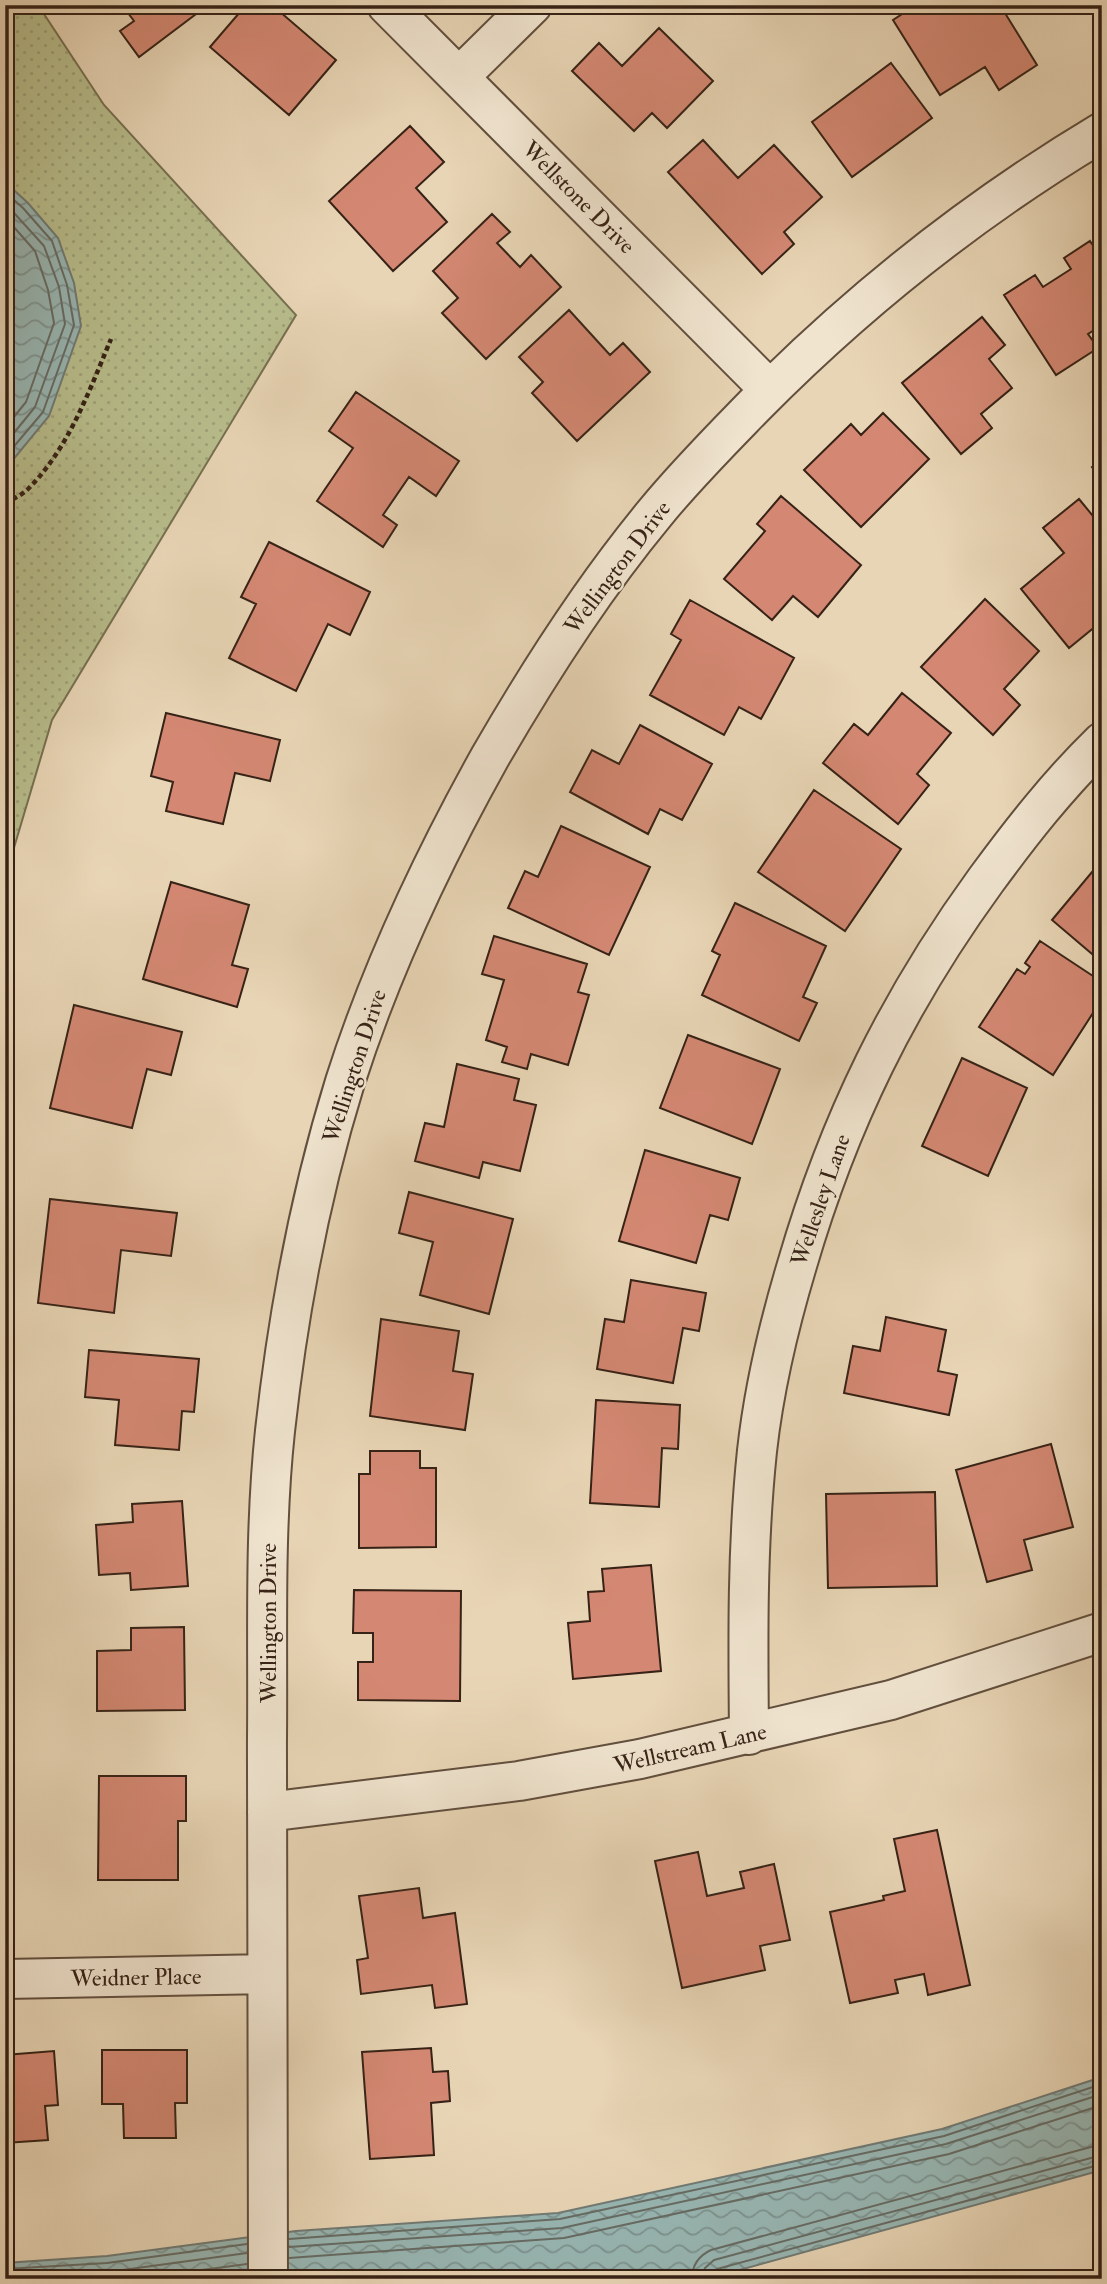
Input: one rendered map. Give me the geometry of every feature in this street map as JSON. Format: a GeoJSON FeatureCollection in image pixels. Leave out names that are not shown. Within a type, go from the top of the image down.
{"type":"FeatureCollection","features":[{"type":"Feature","properties":{"kind":"street","name":"Wellstone Drive"},"geometry":{"type":"LineString","coordinates":[[387,5],[770,390]]}},
{"type":"Feature","properties":{"kind":"street"},"geometry":{"type":"LineString","coordinates":[[460,76],[532,5]]}},
{"type":"Feature","properties":{"kind":"street","name":"Wellington Drive"},"geometry":{"type":"LineString","coordinates":[[268,2279],[268,1524],[274,1435],[286,1344],[304,1242],[346,1079],[376,993],[437,856],[519,708],[567,631],[658,509],[770,390],[838,326],[898,275],[992,203],[1102,132]]}},
{"type":"Feature","properties":{"kind":"street","name":"Wellesley Lane"},"geometry":{"type":"LineString","coordinates":[[749,1735],[747,1604],[757,1449],[770,1372],[784,1312],[810,1221],[833,1154],[861,1088],[928,965],[975,896],[1049,797],[1102,742]]}},
{"type":"Feature","properties":{"kind":"street","name":"Wellstream Lane"},"geometry":{"type":"LineString","coordinates":[[267,1812],[519,1781],[592,1769],[749,1735],[891,1700],[1102,1632]]}},
{"type":"Feature","properties":{"kind":"street","name":"Weidner Place"},"geometry":{"type":"LineString","coordinates":[[5,1979],[267,1974]]}},
{"type":"Feature","properties":{"kind":"path"},"geometry":{"type":"LineString","coordinates":[[5,503],[26,491],[55,457],[79,412],[111,339]]}},
{"type":"Feature","properties":{"kind":"green space"},"geometry":{"type":"Polygon","coordinates":[[[5,5],[38,5],[104,105],[296,315],[52,720],[5,878],[5,5]]]}},
{"type":"Feature","properties":{"kind":"water"},"geometry":{"type":"Polygon","coordinates":[[[5,182],[28,203],[58,238],[74,283],[81,326],[49,416],[5,466],[5,182]]]}},
{"type":"Feature","properties":{"kind":"water"},"geometry":{"type":"Polygon","coordinates":[[[1102,2077],[1102,2170],[707,2279],[5,2279],[5,2263],[107,2256],[296,2231],[558,2213],[942,2129],[1102,2077]]]}},
{"type":"Feature","properties":{"kind":"building"},"geometry":{"type":"Polygon","coordinates":[[[122,5],[208,5],[139,57],[120,31],[134,21],[122,5]]]}},
{"type":"Feature","properties":{"kind":"building"},"geometry":{"type":"Polygon","coordinates":[[[246,5],[272,5],[336,60],[289,115],[210,47],[246,5]]]}},
{"type":"Feature","properties":{"kind":"building"},"geometry":{"type":"Polygon","coordinates":[[[916,5],[1000,5],[1037,65],[999,90],[985,67],[940,95],[893,20],[916,5]]]}},
{"type":"Feature","properties":{"kind":"building"},"geometry":{"type":"Polygon","coordinates":[[[659,28],[713,81],[667,128],[652,113],[634,131],[572,71],[599,43],[622,66],[659,28]]]}},
{"type":"Feature","properties":{"kind":"building"},"geometry":{"type":"Polygon","coordinates":[[[891,63],[932,118],[852,177],[812,122],[891,63]]]}},
{"type":"Feature","properties":{"kind":"building"},"geometry":{"type":"Polygon","coordinates":[[[410,126],[444,162],[416,188],[447,222],[393,271],[329,201],[410,126]]]}},
{"type":"Feature","properties":{"kind":"building"},"geometry":{"type":"Polygon","coordinates":[[[703,140],[738,178],[774,145],[822,197],[784,232],[794,244],[762,274],[668,172],[703,140]]]}},
{"type":"Feature","properties":{"kind":"building"},"geometry":{"type":"Polygon","coordinates":[[[492,214],[510,232],[497,243],[520,267],[531,255],[561,287],[486,359],[442,313],[458,298],[433,271],[492,214]]]}},
{"type":"Feature","properties":{"kind":"building"},"geometry":{"type":"Polygon","coordinates":[[[1090,241],[1102,259],[1102,325],[1088,334],[1098,348],[1056,375],[1004,295],[1035,275],[1043,287],[1071,269],[1064,258],[1090,241]]]}},
{"type":"Feature","properties":{"kind":"building"},"geometry":{"type":"Polygon","coordinates":[[[569,310],[610,355],[623,343],[650,372],[577,441],[532,393],[543,382],[519,357],[569,310]]]}},
{"type":"Feature","properties":{"kind":"building"},"geometry":{"type":"Polygon","coordinates":[[[982,317],[1005,345],[989,359],[1012,388],[981,414],[992,428],[961,454],[902,383],[982,317]]]}},
{"type":"Feature","properties":{"kind":"building"},"geometry":{"type":"Polygon","coordinates":[[[356,392],[459,461],[436,496],[409,477],[383,515],[397,525],[383,547],[317,501],[353,448],[329,431],[356,392]]]}},
{"type":"Feature","properties":{"kind":"building"},"geometry":{"type":"Polygon","coordinates":[[[883,413],[929,459],[861,527],[804,470],[851,424],[861,435],[883,413]]]}},
{"type":"Feature","properties":{"kind":"building"},"geometry":{"type":"Polygon","coordinates":[[[1102,461],[1102,482],[1092,467],[1102,461]]]}},
{"type":"Feature","properties":{"kind":"building"},"geometry":{"type":"Polygon","coordinates":[[[781,496],[861,565],[818,617],[793,596],[772,620],[724,579],[765,531],[757,524],[781,496]]]}},
{"type":"Feature","properties":{"kind":"building"},"geometry":{"type":"Polygon","coordinates":[[[1079,499],[1102,527],[1102,621],[1069,648],[1021,589],[1064,553],[1043,528],[1079,499]]]}},
{"type":"Feature","properties":{"kind":"building"},"geometry":{"type":"Polygon","coordinates":[[[269,542],[370,592],[350,635],[328,624],[296,691],[229,658],[256,604],[241,597],[269,542]]]}},
{"type":"Feature","properties":{"kind":"building"},"geometry":{"type":"Polygon","coordinates":[[[985,599],[1039,651],[1004,689],[1020,705],[993,735],[921,667],[985,599]]]}},
{"type":"Feature","properties":{"kind":"building"},"geometry":{"type":"Polygon","coordinates":[[[690,600],[794,658],[761,719],[739,707],[724,735],[650,695],[681,640],[671,634],[690,600]]]}},
{"type":"Feature","properties":{"kind":"building"},"geometry":{"type":"Polygon","coordinates":[[[902,693],[951,733],[917,774],[929,785],[898,824],[823,763],[854,724],[868,735],[902,693]]]}},
{"type":"Feature","properties":{"kind":"building"},"geometry":{"type":"Polygon","coordinates":[[[166,713],[280,740],[270,781],[235,773],[223,824],[166,811],[173,782],[151,776],[166,713]]]}},
{"type":"Feature","properties":{"kind":"building"},"geometry":{"type":"Polygon","coordinates":[[[640,725],[712,764],[682,820],[660,809],[648,834],[570,792],[592,750],[619,764],[640,725]]]}},
{"type":"Feature","properties":{"kind":"building"},"geometry":{"type":"Polygon","coordinates":[[[814,790],[901,849],[845,931],[758,872],[814,790]]]}},
{"type":"Feature","properties":{"kind":"building"},"geometry":{"type":"Polygon","coordinates":[[[561,826],[650,867],[609,955],[508,908],[525,871],[538,877],[561,826]]]}},
{"type":"Feature","properties":{"kind":"building"},"geometry":{"type":"Polygon","coordinates":[[[1102,860],[1102,954],[1098,959],[1052,920],[1102,860]]]}},
{"type":"Feature","properties":{"kind":"building"},"geometry":{"type":"Polygon","coordinates":[[[171,882],[249,905],[232,965],[248,969],[237,1007],[143,979],[171,882]]]}},
{"type":"Feature","properties":{"kind":"building"},"geometry":{"type":"Polygon","coordinates":[[[735,903],[826,946],[803,997],[817,1003],[799,1041],[702,995],[720,955],[712,951],[735,903]]]}},
{"type":"Feature","properties":{"kind":"building"},"geometry":{"type":"Polygon","coordinates":[[[494,936],[587,964],[578,992],[589,995],[568,1065],[531,1054],[527,1069],[502,1062],[507,1047],[486,1040],[504,980],[482,974],[494,936]]]}},
{"type":"Feature","properties":{"kind":"building"},"geometry":{"type":"Polygon","coordinates":[[[1040,941],[1102,982],[1102,999],[1053,1075],[979,1027],[1017,969],[1025,974],[1030,967],[1025,963],[1040,941]]]}},
{"type":"Feature","properties":{"kind":"building"},"geometry":{"type":"Polygon","coordinates":[[[74,1005],[182,1032],[171,1075],[147,1069],[132,1128],[50,1108],[74,1005]]]}},
{"type":"Feature","properties":{"kind":"building"},"geometry":{"type":"Polygon","coordinates":[[[688,1035],[780,1069],[752,1144],[660,1108],[688,1035]]]}},
{"type":"Feature","properties":{"kind":"building"},"geometry":{"type":"Polygon","coordinates":[[[962,1058],[1027,1088],[988,1176],[922,1146],[962,1058]]]}},
{"type":"Feature","properties":{"kind":"building"},"geometry":{"type":"Polygon","coordinates":[[[457,1064],[519,1079],[514,1100],[536,1105],[520,1171],[483,1162],[479,1178],[415,1161],[425,1123],[444,1127],[457,1064]]]}},
{"type":"Feature","properties":{"kind":"building"},"geometry":{"type":"Polygon","coordinates":[[[645,1150],[740,1178],[728,1220],[710,1215],[696,1263],[619,1241],[645,1150]]]}},
{"type":"Feature","properties":{"kind":"building"},"geometry":{"type":"Polygon","coordinates":[[[409,1192],[513,1219],[489,1314],[420,1295],[433,1242],[399,1233],[409,1192]]]}},
{"type":"Feature","properties":{"kind":"building"},"geometry":{"type":"Polygon","coordinates":[[[50,1199],[177,1213],[171,1256],[121,1250],[114,1313],[38,1303],[50,1199]]]}},
{"type":"Feature","properties":{"kind":"building"},"geometry":{"type":"Polygon","coordinates":[[[631,1280],[706,1293],[699,1331],[683,1328],[673,1383],[597,1369],[605,1319],[624,1322],[631,1280]]]}},
{"type":"Feature","properties":{"kind":"building"},"geometry":{"type":"Polygon","coordinates":[[[886,1317],[946,1330],[938,1371],[957,1375],[949,1415],[844,1393],[853,1346],[880,1351],[886,1317]]]}},
{"type":"Feature","properties":{"kind":"building"},"geometry":{"type":"Polygon","coordinates":[[[381,1319],[459,1331],[453,1371],[473,1374],[465,1430],[370,1416],[381,1319]]]}},
{"type":"Feature","properties":{"kind":"building"},"geometry":{"type":"Polygon","coordinates":[[[89,1350],[199,1359],[194,1412],[182,1411],[179,1450],[115,1445],[119,1400],[85,1397],[89,1350]]]}},
{"type":"Feature","properties":{"kind":"building"},"geometry":{"type":"Polygon","coordinates":[[[596,1400],[680,1405],[678,1449],[662,1448],[659,1507],[590,1503],[596,1400]]]}},
{"type":"Feature","properties":{"kind":"building"},"geometry":{"type":"Polygon","coordinates":[[[1051,1444],[1073,1527],[1024,1540],[1032,1570],[987,1582],[956,1470],[1051,1444]]]}},
{"type":"Feature","properties":{"kind":"building"},"geometry":{"type":"Polygon","coordinates":[[[370,1451],[420,1451],[420,1468],[436,1468],[436,1547],[359,1548],[359,1474],[370,1474],[370,1451]]]}},
{"type":"Feature","properties":{"kind":"building"},"geometry":{"type":"Polygon","coordinates":[[[935,1492],[937,1586],[828,1588],[826,1494],[935,1492]]]}},
{"type":"Feature","properties":{"kind":"building"},"geometry":{"type":"Polygon","coordinates":[[[182,1501],[188,1586],[131,1590],[130,1573],[99,1575],[96,1525],[133,1522],[132,1504],[182,1501]]]}},
{"type":"Feature","properties":{"kind":"building"},"geometry":{"type":"Polygon","coordinates":[[[651,1565],[661,1671],[573,1679],[568,1623],[590,1621],[588,1592],[604,1591],[602,1569],[651,1565]]]}},
{"type":"Feature","properties":{"kind":"building"},"geometry":{"type":"Polygon","coordinates":[[[354,1590],[461,1591],[460,1701],[358,1700],[358,1662],[373,1662],[373,1633],[353,1633],[354,1590]]]}},
{"type":"Feature","properties":{"kind":"building"},"geometry":{"type":"Polygon","coordinates":[[[184,1627],[185,1710],[97,1711],[97,1651],[131,1650],[131,1628],[184,1627]]]}},
{"type":"Feature","properties":{"kind":"building"},"geometry":{"type":"Polygon","coordinates":[[[99,1776],[186,1776],[186,1821],[178,1821],[178,1880],[98,1880],[99,1776]]]}},
{"type":"Feature","properties":{"kind":"building"},"geometry":{"type":"Polygon","coordinates":[[[937,1830],[970,1985],[928,1995],[924,1974],[895,1980],[898,1993],[850,2003],[830,1912],[884,1900],[883,1896],[905,1891],[894,1839],[937,1830]]]}},
{"type":"Feature","properties":{"kind":"building"},"geometry":{"type":"Polygon","coordinates":[[[698,1852],[707,1896],[744,1888],[740,1872],[774,1864],[790,1940],[760,1946],[765,1970],[682,1988],[655,1861],[698,1852]]]}},
{"type":"Feature","properties":{"kind":"building"},"geometry":{"type":"Polygon","coordinates":[[[419,1888],[423,1918],[455,1913],[467,2004],[435,2008],[432,1985],[361,1994],[357,1960],[368,1958],[359,1896],[419,1888]]]}},
{"type":"Feature","properties":{"kind":"building"},"geometry":{"type":"Polygon","coordinates":[[[431,2048],[433,2072],[448,2071],[450,2101],[431,2103],[434,2155],[370,2159],[362,2052],[431,2048]]]}},
{"type":"Feature","properties":{"kind":"building"},"geometry":{"type":"Polygon","coordinates":[[[102,2050],[187,2050],[187,2103],[175,2103],[176,2138],[124,2138],[123,2104],[102,2104],[102,2050]]]}},
{"type":"Feature","properties":{"kind":"building"},"geometry":{"type":"Polygon","coordinates":[[[54,2051],[58,2105],[45,2106],[48,2140],[5,2143],[5,2055],[54,2051]]]}}]}
